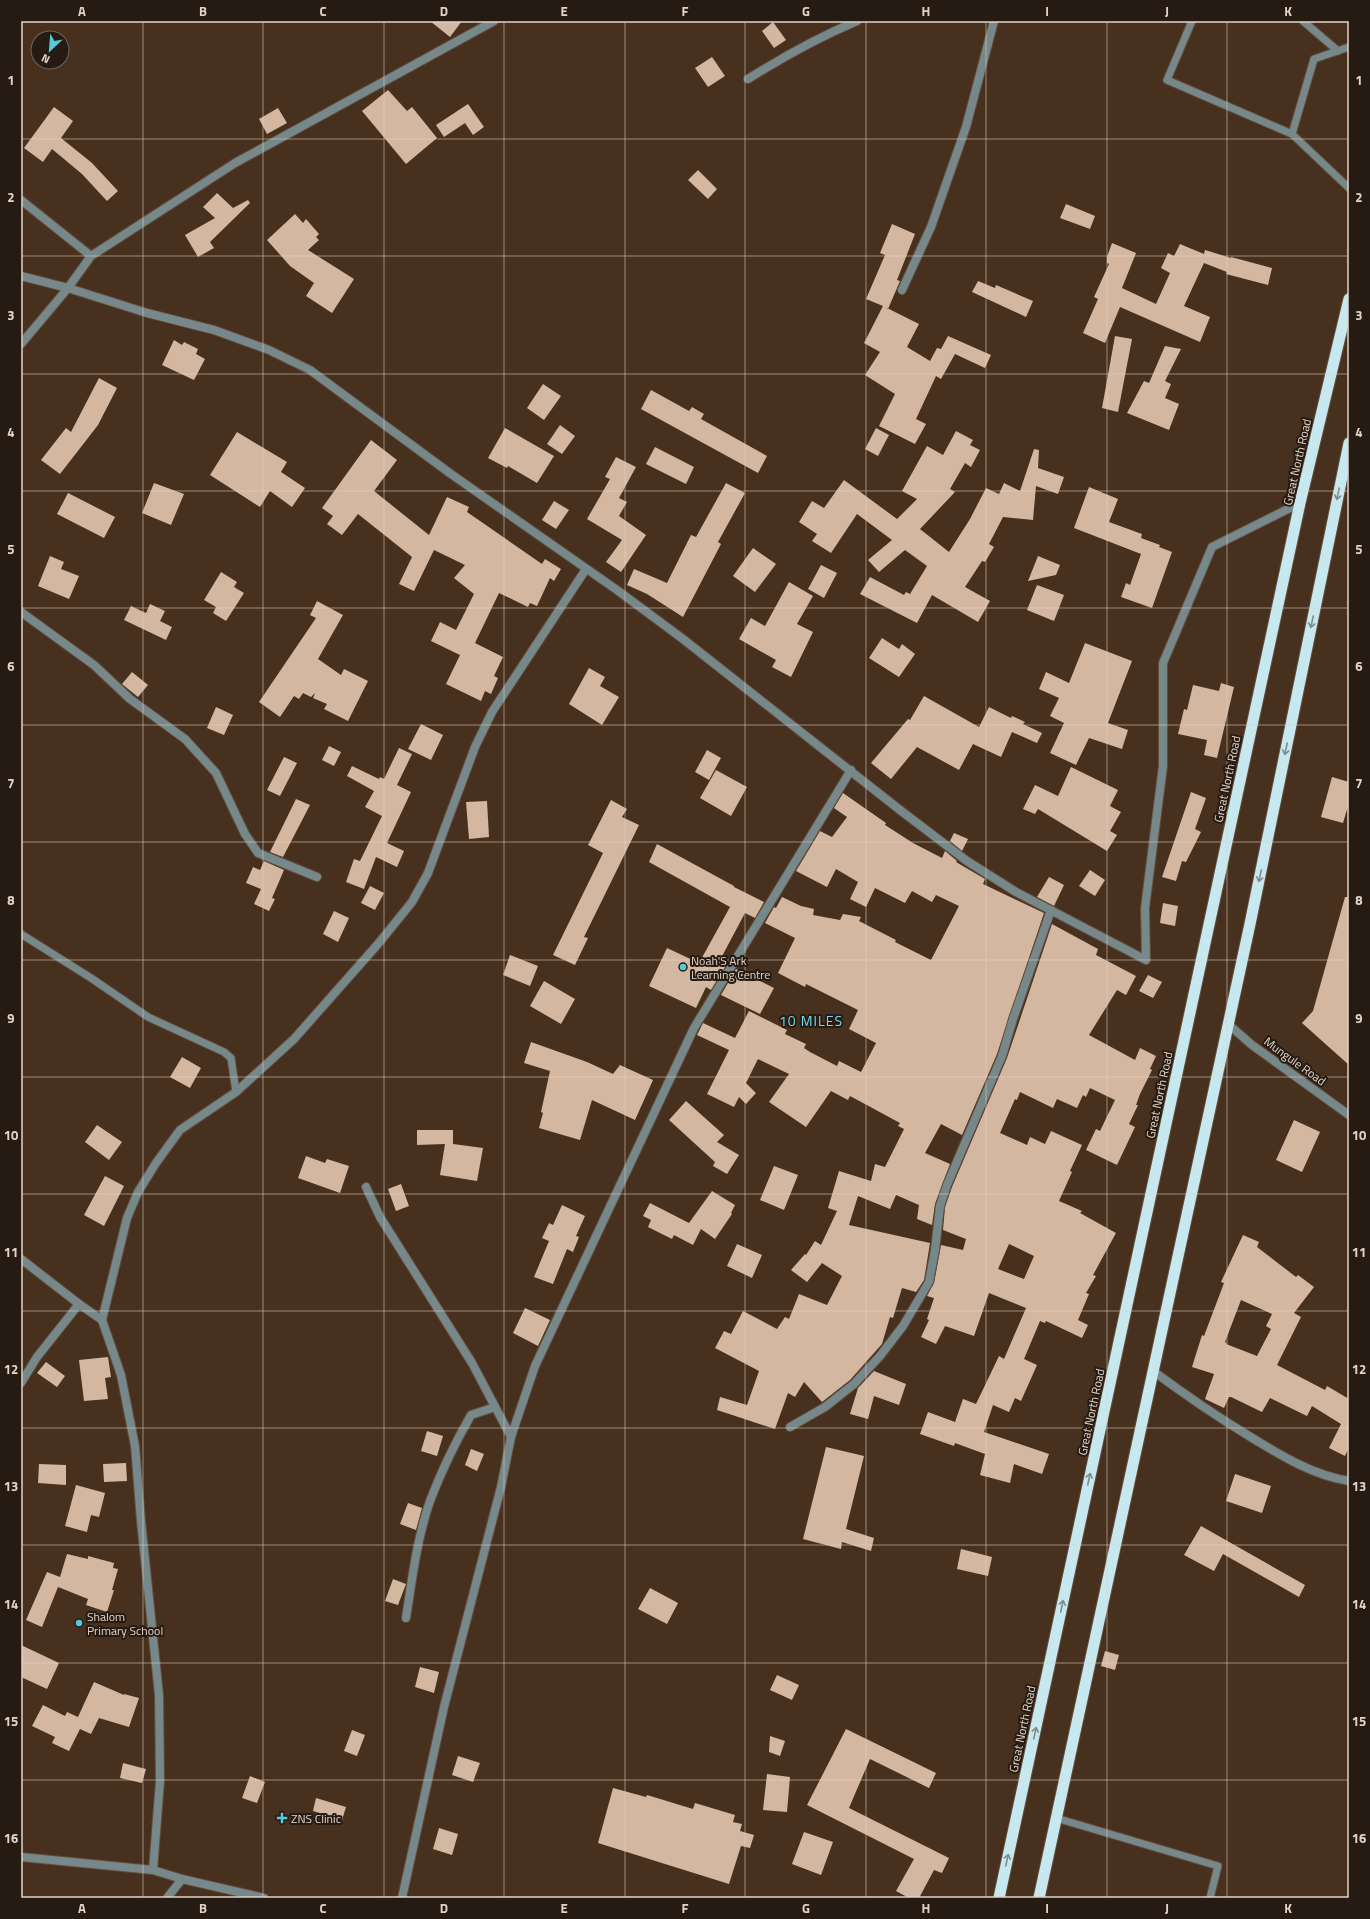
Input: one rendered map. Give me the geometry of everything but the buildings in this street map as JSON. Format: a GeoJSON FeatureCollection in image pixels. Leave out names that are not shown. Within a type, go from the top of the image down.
{"type":"FeatureCollection","features":[{"type":"Feature","properties":{"kind":"highway","name":"Great North Road"},"geometry":{"type":"LineString","coordinates":[[999,1898],[1300,503],[1349,299]]}},
{"type":"Feature","properties":{"kind":"highway"},"geometry":{"type":"LineString","coordinates":[[1039,1898],[1228,1024],[1349,443]]}},
{"type":"Feature","properties":{"kind":"street"},"geometry":{"type":"LineString","coordinates":[[21,344],[68,288],[91,256],[235,163],[494,21]]}},
{"type":"Feature","properties":{"kind":"street"},"geometry":{"type":"LineString","coordinates":[[748,79],[821,37],[857,21]]}},
{"type":"Feature","properties":{"kind":"street"},"geometry":{"type":"LineString","coordinates":[[902,290],[931,227],[966,127],[994,21]]}},
{"type":"Feature","properties":{"kind":"street"},"geometry":{"type":"LineString","coordinates":[[21,200],[91,256]]}},
{"type":"Feature","properties":{"kind":"street"},"geometry":{"type":"LineString","coordinates":[[21,276],[214,330],[269,350],[310,370],[450,474],[683,639],[967,861],[1016,892],[1146,960],[1145,908],[1163,766],[1163,663],[1212,547],[1300,503]]}},
{"type":"Feature","properties":{"kind":"street"},"geometry":{"type":"LineString","coordinates":[[153,1870],[160,1781],[159,1687],[141,1521],[135,1446],[121,1375],[102,1320],[123,1233],[138,1192],[156,1162],[180,1130],[236,1092],[294,1039],[373,950],[412,902],[428,873],[465,771],[492,712],[586,569]]}},
{"type":"Feature","properties":{"kind":"street"},"geometry":{"type":"LineString","coordinates":[[21,612],[94,664],[130,700],[185,739],[216,773],[245,834],[258,853],[317,877]]}},
{"type":"Feature","properties":{"kind":"street"},"geometry":{"type":"LineString","coordinates":[[402,1898],[444,1707],[501,1487],[511,1437],[535,1366],[694,1028],[851,770]]}},
{"type":"Feature","properties":{"kind":"street"},"geometry":{"type":"LineString","coordinates":[[790,1427],[825,1407],[854,1384],[880,1356],[903,1326],[930,1282],[940,1206],[947,1185],[1002,1056],[1012,1019],[1051,910]]}},
{"type":"Feature","properties":{"kind":"street","name":"Mungule Road"},"geometry":{"type":"LineString","coordinates":[[1228,1024],[1252,1045],[1349,1115]]}},
{"type":"Feature","properties":{"kind":"street"},"geometry":{"type":"LineString","coordinates":[[366,1187],[380,1217],[472,1363],[511,1437]]}},
{"type":"Feature","properties":{"kind":"street"},"geometry":{"type":"LineString","coordinates":[[21,1259],[102,1320]]}},
{"type":"Feature","properties":{"kind":"street"},"geometry":{"type":"LineString","coordinates":[[21,1383],[37,1357],[79,1304]]}},
{"type":"Feature","properties":{"kind":"street"},"geometry":{"type":"LineString","coordinates":[[1153,1371],[1208,1411],[1287,1460],[1333,1478],[1349,1481]]}},
{"type":"Feature","properties":{"kind":"street"},"geometry":{"type":"LineString","coordinates":[[406,1618],[416,1562],[430,1502],[455,1444],[471,1415],[495,1407]]}},
{"type":"Feature","properties":{"kind":"street"},"geometry":{"type":"LineString","coordinates":[[21,1857],[153,1870],[182,1879],[264,1898]]}},
{"type":"Feature","properties":{"kind":"street"},"geometry":{"type":"LineString","coordinates":[[167,1898],[182,1879]]}},
{"type":"Feature","properties":{"kind":"lane"},"geometry":{"type":"LineString","coordinates":[[1192,21],[1167,80],[1292,134],[1349,188]]}},
{"type":"Feature","properties":{"kind":"lane"},"geometry":{"type":"LineString","coordinates":[[1302,21],[1338,51]]}},
{"type":"Feature","properties":{"kind":"lane"},"geometry":{"type":"LineString","coordinates":[[1292,134],[1314,59],[1349,47]]}},
{"type":"Feature","properties":{"kind":"lane"},"geometry":{"type":"LineString","coordinates":[[21,934],[91,978],[148,1017],[224,1052],[231,1058],[236,1092]]}},
{"type":"Feature","properties":{"kind":"lane"},"geometry":{"type":"LineString","coordinates":[[1056,1818],[1218,1866],[1210,1898]]}},
{"type":"Feature","properties":{"kind":"place","name":"Noah'S Ark Learning Centre"},"geometry":{"type":"Point","coordinates":[683,967]}},
{"type":"Feature","properties":{"kind":"place","name":"Shalom Primary School"},"geometry":{"type":"Point","coordinates":[79,1623]}},
{"type":"Feature","properties":{"kind":"place","name":"ZNS Clinic"},"geometry":{"type":"Point","coordinates":[282,1818]}},
{"type":"Feature","properties":{"kind":"district","name":"10 MILES"},"geometry":{"type":"Point","coordinates":[811,1020]}}]}
